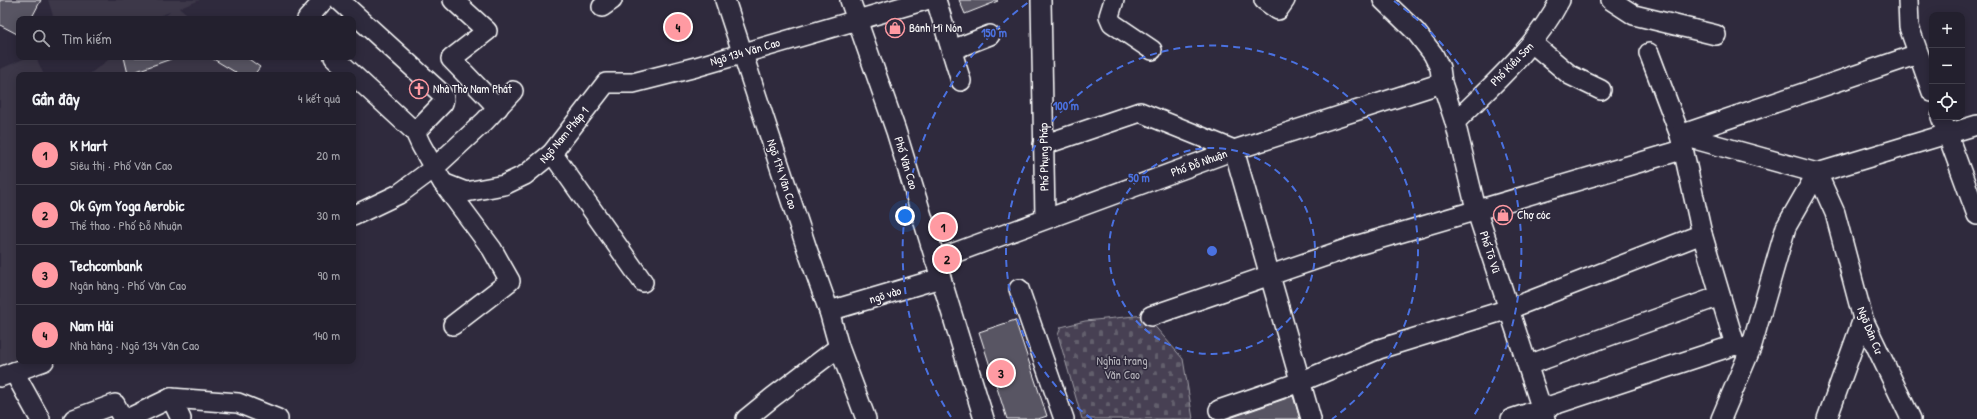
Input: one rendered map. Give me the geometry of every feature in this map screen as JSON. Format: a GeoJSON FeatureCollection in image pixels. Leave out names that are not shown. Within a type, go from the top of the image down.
{"type":"FeatureCollection","features":[{"type":"Feature","properties":{"kind":"street"},"geometry":{"type":"LineString","coordinates":[[310,16],[324,0]]}},
{"type":"Feature","properties":{"kind":"street"},"geometry":{"type":"LineString","coordinates":[[339,0],[441,92],[444,98],[443,103],[415,132]]}},
{"type":"Feature","properties":{"kind":"street"},"geometry":{"type":"LineString","coordinates":[[453,0],[487,31],[451,59],[498,108]]}},
{"type":"Feature","properties":{"kind":"street","name":"Ngõ 174 Văn Cao"},"geometry":{"type":"LineString","coordinates":[[725,0],[807,249],[829,311],[839,347],[866,419]]}},
{"type":"Feature","properties":{"kind":"street","name":"Phố Văn Cao"},"geometry":{"type":"LineString","coordinates":[[850,0],[896,131],[984,419]]}},
{"type":"Feature","properties":{"kind":"street","name":"Ngõ 134 Văn Cao"},"geometry":{"type":"LineString","coordinates":[[633,83],[696,67],[742,52],[857,21],[926,0]]}},
{"type":"Feature","properties":{"kind":"street"},"geometry":{"type":"LineString","coordinates":[[936,0],[961,81]]}},
{"type":"Feature","properties":{"kind":"street","name":"Phố Phụng Pháp"},"geometry":{"type":"LineString","coordinates":[[1041,0],[1045,218]]}},
{"type":"Feature","properties":{"kind":"street"},"geometry":{"type":"LineString","coordinates":[[1114,0],[1109,16],[1112,23],[1152,50]]}},
{"type":"Feature","properties":{"kind":"street"},"geometry":{"type":"LineString","coordinates":[[1264,0],[1278,10],[1285,0]]}},
{"type":"Feature","properties":{"kind":"street","name":"Phố Tô Vũ"},"geometry":{"type":"LineString","coordinates":[[1383,0],[1412,27],[1433,54],[1440,68],[1442,83],[1456,122],[1476,209],[1544,414]]}},
{"type":"Feature","properties":{"kind":"street","name":"Phố Kiều Sơn"},"geometry":{"type":"LineString","coordinates":[[1456,122],[1532,43],[1552,16],[1560,0]]}},
{"type":"Feature","properties":{"kind":"street"},"geometry":{"type":"LineString","coordinates":[[1611,0],[1634,15],[1716,35]]}},
{"type":"Feature","properties":{"kind":"street"},"geometry":{"type":"LineString","coordinates":[[1908,0],[1909,27],[1929,84]]}},
{"type":"Feature","properties":{"kind":"street"},"geometry":{"type":"LineString","coordinates":[[952,50],[990,35]]}},
{"type":"Feature","properties":{"kind":"street"},"geometry":{"type":"LineString","coordinates":[[1532,43],[1570,74],[1601,90]]}},
{"type":"Feature","properties":{"kind":"street"},"geometry":{"type":"LineString","coordinates":[[1649,53],[1681,142],[1702,234],[1720,296],[1743,347]]}},
{"type":"Feature","properties":{"kind":"street"},"geometry":{"type":"LineString","coordinates":[[1151,316],[1269,274],[1476,209],[1681,142],[1918,54]]}},
{"type":"Feature","properties":{"kind":"street"},"geometry":{"type":"LineString","coordinates":[[337,60],[350,72]]}},
{"type":"Feature","properties":{"kind":"street"},"geometry":{"type":"LineString","coordinates":[[356,77],[415,132],[420,145],[439,176],[492,249],[510,281],[453,325]]}},
{"type":"Feature","properties":{"kind":"street","name":"Ngõ Nam Pháp 1"},"geometry":{"type":"LineString","coordinates":[[439,176],[466,192],[504,184],[525,175],[552,153],[606,83],[633,83]]}},
{"type":"Feature","properties":{"kind":"street","name":"Phố Đỗ Nhuận"},"geometry":{"type":"LineString","coordinates":[[935,260],[1000,237],[1045,218],[1234,150],[1442,83]]}},
{"type":"Feature","properties":{"kind":"street"},"geometry":{"type":"LineString","coordinates":[[356,215],[439,176],[513,91]]}},
{"type":"Feature","properties":{"kind":"street"},"geometry":{"type":"LineString","coordinates":[[1043,145],[1140,112],[1234,150],[1311,419]]}},
{"type":"Feature","properties":{"kind":"street"},"geometry":{"type":"LineString","coordinates":[[1942,120],[1977,215]]}},
{"type":"Feature","properties":{"kind":"street"},"geometry":{"type":"LineString","coordinates":[[1681,142],[1817,173],[1977,126]]}},
{"type":"Feature","properties":{"kind":"street"},"geometry":{"type":"LineString","coordinates":[[552,153],[643,282]]}},
{"type":"Feature","properties":{"kind":"street"},"geometry":{"type":"LineString","coordinates":[[1722,419],[1743,347],[1786,228],[1817,173]]}},
{"type":"Feature","properties":{"kind":"street","name":"Ngõ Dân Cư"},"geometry":{"type":"LineString","coordinates":[[1817,173],[1835,213],[1863,319],[1911,419]]}},
{"type":"Feature","properties":{"kind":"street"},"geometry":{"type":"LineString","coordinates":[[1219,410],[1300,382],[1379,349],[1509,309],[1702,234]]}},
{"type":"Feature","properties":{"kind":"street","name":"ngõ vào"},"geometry":{"type":"LineString","coordinates":[[829,311],[941,278]]}},
{"type":"Feature","properties":{"kind":"street"},"geometry":{"type":"LineString","coordinates":[[1019,289],[1064,419]]}},
{"type":"Feature","properties":{"kind":"street"},"geometry":{"type":"LineString","coordinates":[[1528,365],[1720,296]]}},
{"type":"Feature","properties":{"kind":"street"},"geometry":{"type":"LineString","coordinates":[[1827,419],[1863,319]]}},
{"type":"Feature","properties":{"kind":"street"},"geometry":{"type":"LineString","coordinates":[[746,419],[772,397],[839,347]]}},
{"type":"Feature","properties":{"kind":"street"},"geometry":{"type":"LineString","coordinates":[[1511,419],[1544,414],[1743,347]]}},
{"type":"Feature","properties":{"kind":"street"},"geometry":{"type":"LineString","coordinates":[[35,364],[7,374],[40,419]]}},
{"type":"Feature","properties":{"kind":"street"},"geometry":{"type":"LineString","coordinates":[[127,419],[171,398],[238,403],[278,419]]}},
{"type":"Feature","properties":{"kind":"street"},"geometry":{"type":"LineString","coordinates":[[171,398],[181,419]]}},
{"type":"Feature","properties":{"kind":"street"},"geometry":{"type":"LineString","coordinates":[[74,419],[115,404],[123,419]]}},
{"type":"Feature","properties":{"kind":"shaded area"},"geometry":{"type":"Polygon","coordinates":[[[48,0],[200,0],[180,8],[189,16],[165,16],[170,12],[159,16],[53,16],[48,0]]]}},
{"type":"Feature","properties":{"kind":"shaded area"},"geometry":{"type":"Polygon","coordinates":[[[21,60],[37,60],[43,72],[16,72],[16,360],[0,366],[0,69],[21,60]]]}},
{"type":"Feature","properties":{"kind":"shaded area"},"geometry":{"type":"Polygon","coordinates":[[[108,60],[240,60],[245,72],[131,71],[92,72],[108,60]]]}},
{"type":"Feature","properties":{"kind":"green space","name":"Nghĩa trang Văn Cao"},"geometry":{"type":"Polygon","coordinates":[[[1145,315],[1183,359],[1193,419],[1082,419],[1058,335],[1061,327],[1085,321],[1145,315]]]}},
{"type":"Feature","properties":{"kind":"building"},"geometry":{"type":"Polygon","coordinates":[[[0,0],[41,0],[33,16],[16,16],[16,33],[0,25],[0,0]]]}},
{"type":"Feature","properties":{"kind":"building"},"geometry":{"type":"Polygon","coordinates":[[[959,0],[997,0],[998,1],[965,14],[959,0]]]}},
{"type":"Feature","properties":{"kind":"building"},"geometry":{"type":"Polygon","coordinates":[[[125,60],[168,60],[134,72],[128,72],[125,60]]]}},
{"type":"Feature","properties":{"kind":"building"},"geometry":{"type":"Polygon","coordinates":[[[215,60],[250,60],[260,67],[256,72],[235,72],[215,60]]]}},
{"type":"Feature","properties":{"kind":"building"},"geometry":{"type":"Polygon","coordinates":[[[1015,320],[1047,416],[1038,419],[1007,419],[979,332],[1015,320]]]}},
{"type":"Feature","properties":{"kind":"building"},"geometry":{"type":"Polygon","coordinates":[[[1293,396],[1300,419],[1227,419],[1293,396]]]}},
{"type":"Feature","properties":{"kind":"place","name":"Nam Hải"},"geometry":{"type":"Point","coordinates":[678,27]}},
{"type":"Feature","properties":{"kind":"place","name":"Bánh Mì Nón"},"geometry":{"type":"Point","coordinates":[895,28]}},
{"type":"Feature","properties":{"kind":"place","name":"Nhà Thờ Nam Phát"},"geometry":{"type":"Point","coordinates":[419,89]}},
{"type":"Feature","properties":{"kind":"place","name":"Chợ cóc"},"geometry":{"type":"Point","coordinates":[1503,215]}},
{"type":"Feature","properties":{"kind":"place","name":"K Mart"},"geometry":{"type":"Point","coordinates":[943,227]}},
{"type":"Feature","properties":{"kind":"place","name":"Ok Gym Yoga Aerobic"},"geometry":{"type":"Point","coordinates":[947,259]}},
{"type":"Feature","properties":{"kind":"place","name":"Techcombank"},"geometry":{"type":"Point","coordinates":[1001,373]}}]}
